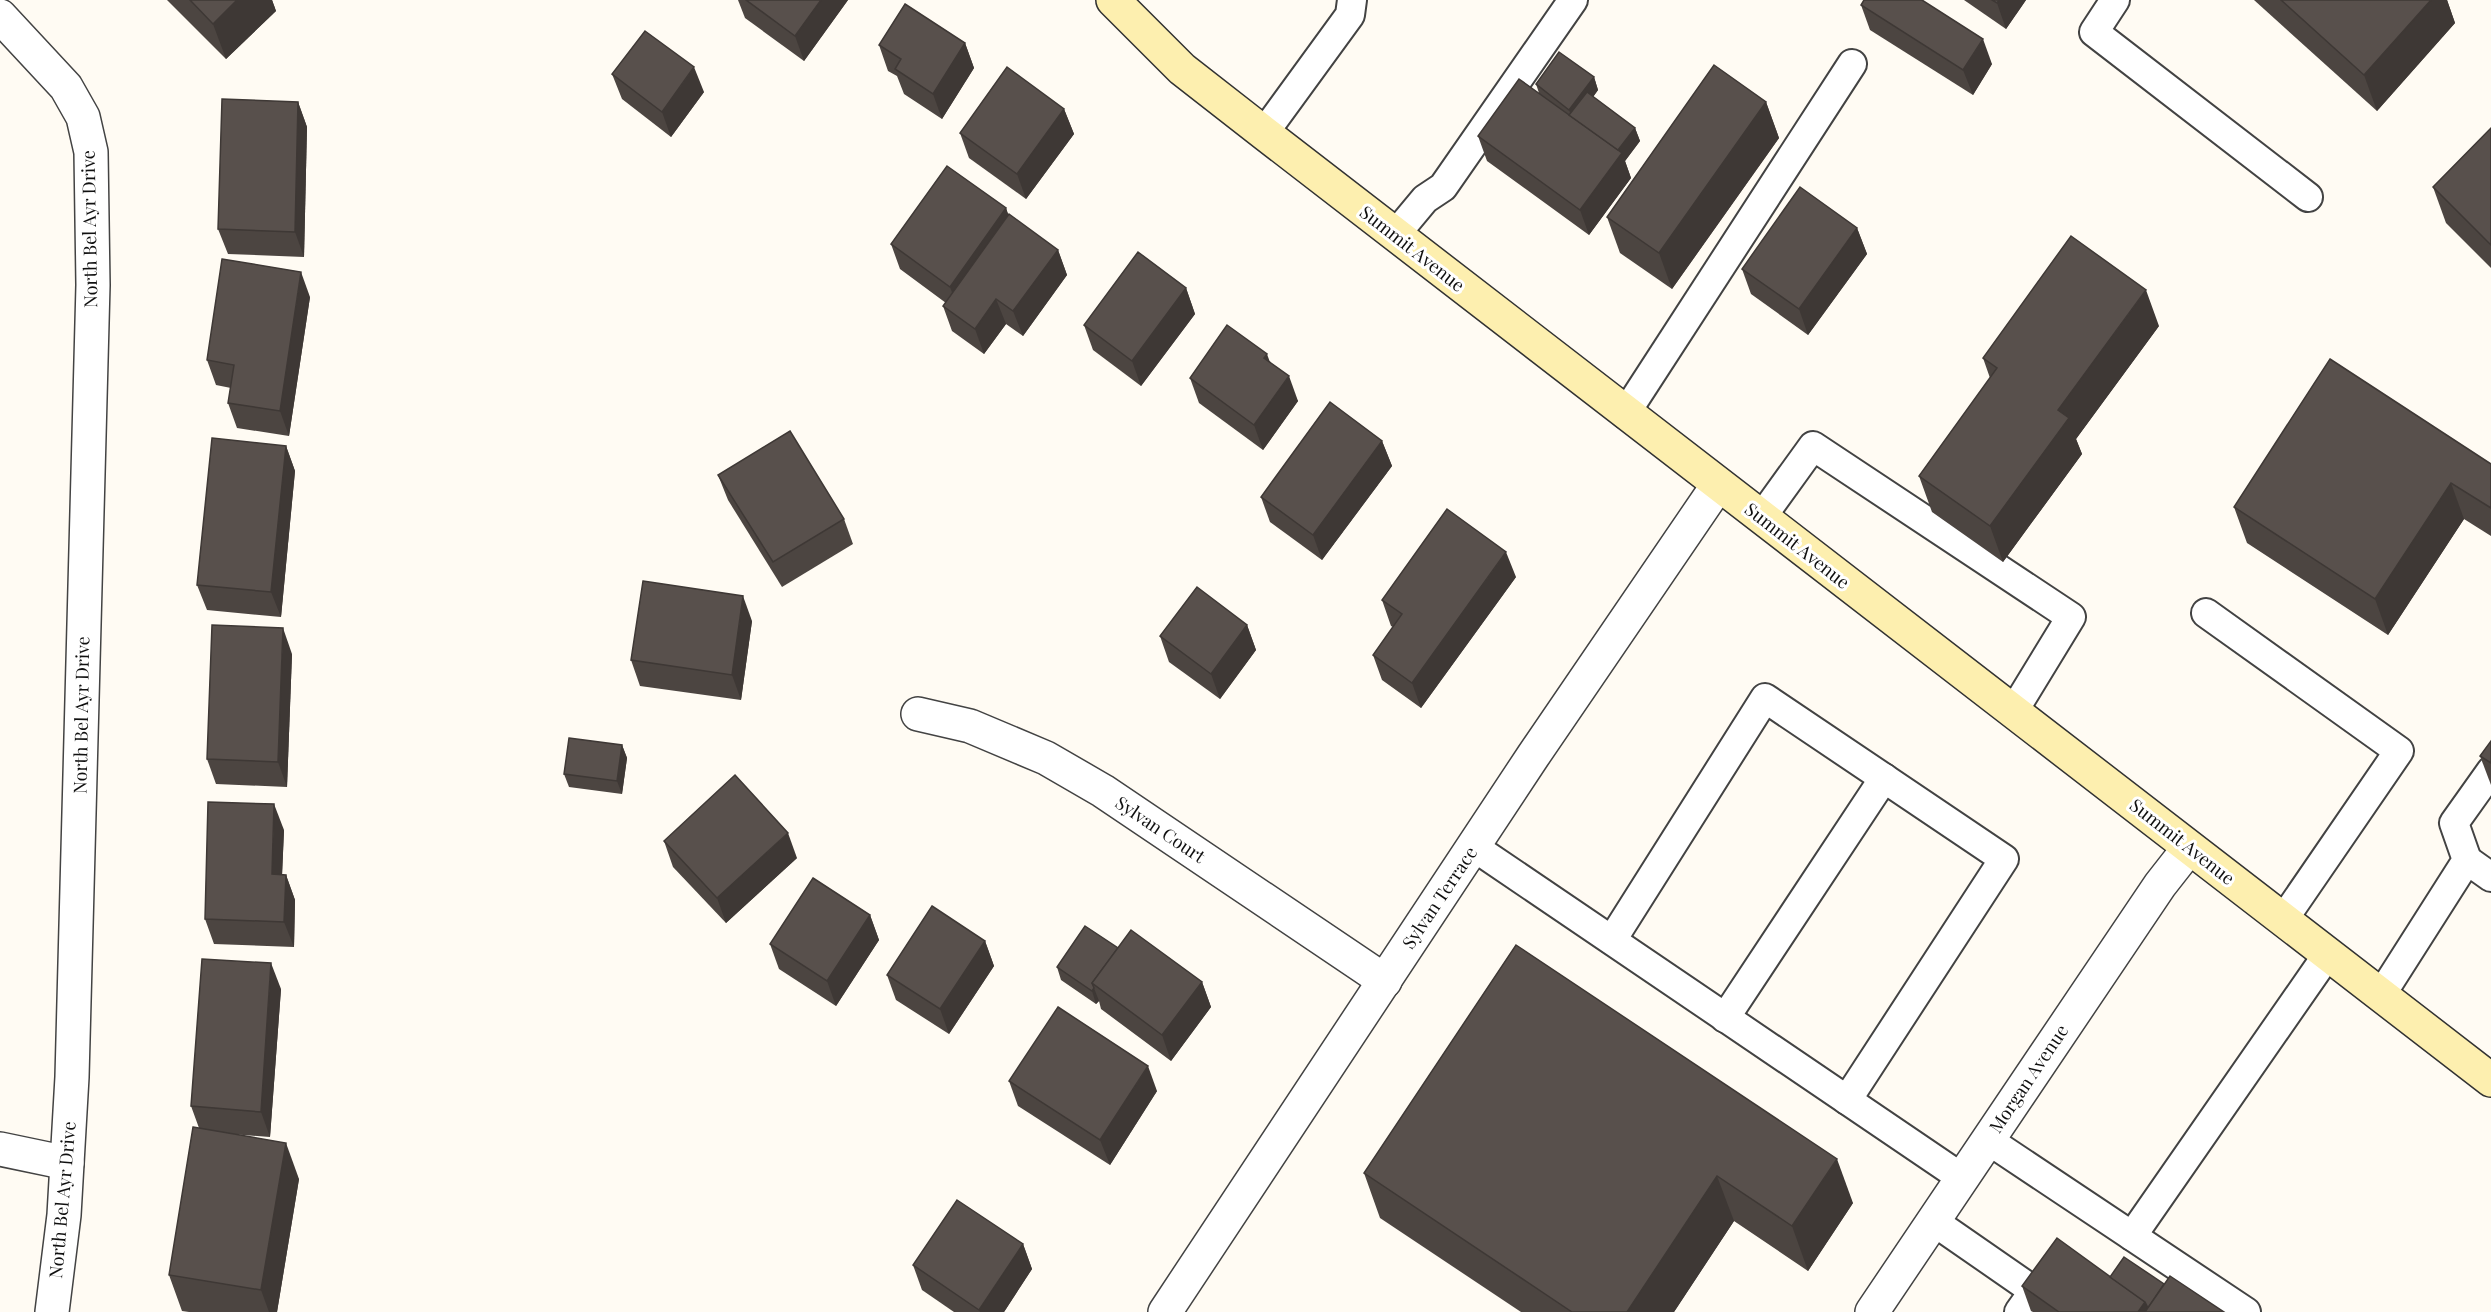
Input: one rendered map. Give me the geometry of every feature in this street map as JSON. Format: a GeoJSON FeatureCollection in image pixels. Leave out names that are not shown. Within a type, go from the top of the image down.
{"type":"FeatureCollection","features":[{"type":"Feature","properties":{"kind":"main road","name":"Summit Avenue"},"geometry":{"type":"LineString","coordinates":[[1113,0],[1182,69],[1625,414],[2491,1080]]}},
{"type":"Feature","properties":{"kind":"street","name":"North Bel Ayr Drive"},"geometry":{"type":"LineString","coordinates":[[0,16],[66,87],[83,117],[91,152],[93,285],[72,1077],[64,1215],[52,1312]]}},
{"type":"Feature","properties":{"kind":"street","name":"Sylvan Terrace"},"geometry":{"type":"LineString","coordinates":[[1165,1312],[1718,485]]}},
{"type":"Feature","properties":{"kind":"street","name":"Sylvan Court"},"geometry":{"type":"LineString","coordinates":[[918,714],[970,726],[1056,763],[1102,791],[1385,981]]}},
{"type":"Feature","properties":{"kind":"street","name":"Morgan Avenue"},"geometry":{"type":"LineString","coordinates":[[1872,1312],[2160,885],[2189,848]]}},
{"type":"Feature","properties":{"kind":"street"},"geometry":{"type":"LineString","coordinates":[[0,1149],[67,1163]]}},
{"type":"Feature","properties":{"kind":"lane"},"geometry":{"type":"LineString","coordinates":[[1264,133],[1350,15],[1352,0]]}},
{"type":"Feature","properties":{"kind":"lane"},"geometry":{"type":"LineString","coordinates":[[1395,235],[1425,199],[1443,188],[1573,0]]}},
{"type":"Feature","properties":{"kind":"lane"},"geometry":{"type":"LineString","coordinates":[[2115,0],[2094,32],[2308,197]]}},
{"type":"Feature","properties":{"kind":"lane"},"geometry":{"type":"LineString","coordinates":[[1625,414],[1852,64]]}},
{"type":"Feature","properties":{"kind":"lane"},"geometry":{"type":"LineString","coordinates":[[1761,518],[1813,446],[2071,617],[2013,712]]}},
{"type":"Feature","properties":{"kind":"lane"},"geometry":{"type":"LineString","coordinates":[[2206,613],[2399,752],[2283,920]]}},
{"type":"Feature","properties":{"kind":"lane"},"geometry":{"type":"LineString","coordinates":[[1612,940],[1765,698],[2004,859],[1846,1100]]}},
{"type":"Feature","properties":{"kind":"lane"},"geometry":{"type":"LineString","coordinates":[[2491,771],[2454,823],[2467,860],[2491,877]]}},
{"type":"Feature","properties":{"kind":"lane"},"geometry":{"type":"LineString","coordinates":[[1725,1018],[1884,778]]}},
{"type":"Feature","properties":{"kind":"lane"},"geometry":{"type":"LineString","coordinates":[[1474,847],[1962,1178]]}},
{"type":"Feature","properties":{"kind":"lane"},"geometry":{"type":"LineString","coordinates":[[2381,995],[2467,860]]}},
{"type":"Feature","properties":{"kind":"lane"},"geometry":{"type":"LineString","coordinates":[[2132,1236],[2328,954]]}},
{"type":"Feature","properties":{"kind":"lane"},"geometry":{"type":"LineString","coordinates":[[1988,1140],[2246,1312]]}},
{"type":"Feature","properties":{"kind":"lane"},"geometry":{"type":"LineString","coordinates":[[1933,1221],[2034,1292],[2019,1312]]}},
{"type":"Feature","properties":{"kind":"building"},"geometry":{"type":"Polygon","coordinates":[[[190,0],[237,0],[213,24],[190,0]]]}},
{"type":"Feature","properties":{"kind":"building"},"geometry":{"type":"Polygon","coordinates":[[[746,0],[821,0],[795,36],[746,0]]]}},
{"type":"Feature","properties":{"kind":"building"},"geometry":{"type":"Polygon","coordinates":[[[1864,0],[1922,0],[1983,39],[1963,70],[1861,5],[1864,0]]]}},
{"type":"Feature","properties":{"kind":"building"},"geometry":{"type":"Polygon","coordinates":[[[2281,0],[2431,0],[2364,75],[2281,0]]]}},
{"type":"Feature","properties":{"kind":"building"},"geometry":{"type":"Polygon","coordinates":[[[905,4],[965,43],[933,94],[895,69],[901,59],[879,45],[905,4]]]}},
{"type":"Feature","properties":{"kind":"building"},"geometry":{"type":"Polygon","coordinates":[[[645,31],[694,67],[662,112],[612,74],[645,31]]]}},
{"type":"Feature","properties":{"kind":"building"},"geometry":{"type":"Polygon","coordinates":[[[1559,52],[1594,77],[1569,110],[1536,84],[1559,52]]]}},
{"type":"Feature","properties":{"kind":"building"},"geometry":{"type":"Polygon","coordinates":[[[1714,65],[1766,102],[1659,253],[1607,217],[1714,65]]]}},
{"type":"Feature","properties":{"kind":"building"},"geometry":{"type":"Polygon","coordinates":[[[1007,67],[1064,109],[1017,174],[960,133],[1007,67]]]}},
{"type":"Feature","properties":{"kind":"building"},"geometry":{"type":"Polygon","coordinates":[[[1519,79],[1622,153],[1580,210],[1478,136],[1519,79]]]}},
{"type":"Feature","properties":{"kind":"building"},"geometry":{"type":"Polygon","coordinates":[[[1587,92],[1635,128],[1618,150],[1569,115],[1587,92]]]}},
{"type":"Feature","properties":{"kind":"building"},"geometry":{"type":"Polygon","coordinates":[[[222,99],[298,102],[295,232],[218,229],[222,99]]]}},
{"type":"Feature","properties":{"kind":"building"},"geometry":{"type":"Polygon","coordinates":[[[2491,128],[2491,245],[2433,187],[2491,128]]]}},
{"type":"Feature","properties":{"kind":"building"},"geometry":{"type":"Polygon","coordinates":[[[947,166],[1006,208],[950,287],[891,244],[947,166]]]}},
{"type":"Feature","properties":{"kind":"building"},"geometry":{"type":"Polygon","coordinates":[[[1800,187],[1857,228],[1799,309],[1742,269],[1800,187]]]}},
{"type":"Feature","properties":{"kind":"building"},"geometry":{"type":"Polygon","coordinates":[[[1009,214],[1058,250],[1013,311],[996,299],[975,329],[943,306],[1009,214]]]}},
{"type":"Feature","properties":{"kind":"building"},"geometry":{"type":"Polygon","coordinates":[[[2071,236],[2146,290],[2058,410],[2069,418],[1990,526],[1919,476],[1997,368],[1983,358],[2071,236]]]}},
{"type":"Feature","properties":{"kind":"building"},"geometry":{"type":"Polygon","coordinates":[[[1138,252],[1186,288],[1132,361],[1084,325],[1138,252]]]}},
{"type":"Feature","properties":{"kind":"building"},"geometry":{"type":"Polygon","coordinates":[[[222,259],[301,272],[280,411],[228,403],[234,365],[207,360],[222,259]]]}},
{"type":"Feature","properties":{"kind":"building"},"geometry":{"type":"Polygon","coordinates":[[[1227,325],[1267,354],[1264,358],[1289,376],[1254,425],[1190,378],[1227,325]]]}},
{"type":"Feature","properties":{"kind":"building"},"geometry":{"type":"Polygon","coordinates":[[[2330,359],[2491,464],[2491,508],[2451,483],[2375,599],[2234,507],[2330,359]]]}},
{"type":"Feature","properties":{"kind":"building"},"geometry":{"type":"Polygon","coordinates":[[[1330,402],[1382,441],[1313,535],[1261,497],[1330,402]]]}},
{"type":"Feature","properties":{"kind":"building"},"geometry":{"type":"Polygon","coordinates":[[[790,431],[844,519],[773,562],[718,475],[790,431]]]}},
{"type":"Feature","properties":{"kind":"building"},"geometry":{"type":"Polygon","coordinates":[[[212,438],[286,446],[271,592],[197,585],[212,438]]]}},
{"type":"Feature","properties":{"kind":"building"},"geometry":{"type":"Polygon","coordinates":[[[1447,509],[1506,552],[1412,683],[1373,655],[1402,614],[1382,600],[1447,509]]]}},
{"type":"Feature","properties":{"kind":"building"},"geometry":{"type":"Polygon","coordinates":[[[643,581],[743,596],[732,675],[631,660],[643,581]]]}},
{"type":"Feature","properties":{"kind":"building"},"geometry":{"type":"Polygon","coordinates":[[[1197,587],[1247,625],[1211,674],[1160,636],[1197,587]]]}},
{"type":"Feature","properties":{"kind":"building"},"geometry":{"type":"Polygon","coordinates":[[[212,625],[283,628],[278,762],[207,759],[212,625]]]}},
{"type":"Feature","properties":{"kind":"building"},"geometry":{"type":"Polygon","coordinates":[[[569,738],[622,745],[617,781],[564,774],[569,738]]]}},
{"type":"Feature","properties":{"kind":"building"},"geometry":{"type":"Polygon","coordinates":[[[2491,741],[2491,763],[2480,756],[2491,741]]]}},
{"type":"Feature","properties":{"kind":"building"},"geometry":{"type":"Polygon","coordinates":[[[735,775],[788,833],[717,898],[664,841],[735,775]]]}},
{"type":"Feature","properties":{"kind":"building"},"geometry":{"type":"Polygon","coordinates":[[[208,802],[274,804],[272,874],[286,875],[284,922],[205,919],[208,802]]]}},
{"type":"Feature","properties":{"kind":"building"},"geometry":{"type":"Polygon","coordinates":[[[813,878],[870,915],[827,981],[770,944],[813,878]]]}},
{"type":"Feature","properties":{"kind":"building"},"geometry":{"type":"Polygon","coordinates":[[[932,906],[985,941],[940,1009],[887,975],[932,906]]]}},
{"type":"Feature","properties":{"kind":"building"},"geometry":{"type":"Polygon","coordinates":[[[1085,926],[1118,948],[1092,983],[1094,988],[1092,991],[1057,967],[1085,926]]]}},
{"type":"Feature","properties":{"kind":"building"},"geometry":{"type":"Polygon","coordinates":[[[1131,930],[1202,982],[1162,1035],[1092,983],[1131,930]]]}},
{"type":"Feature","properties":{"kind":"building"},"geometry":{"type":"Polygon","coordinates":[[[1516,945],[1837,1159],[1792,1226],[1717,1176],[1627,1312],[1572,1312],[1364,1173],[1516,945]]]}},
{"type":"Feature","properties":{"kind":"building"},"geometry":{"type":"Polygon","coordinates":[[[202,959],[271,963],[261,1112],[191,1106],[202,959]]]}},
{"type":"Feature","properties":{"kind":"building"},"geometry":{"type":"Polygon","coordinates":[[[1058,1007],[1148,1066],[1100,1140],[1009,1081],[1058,1007]]]}},
{"type":"Feature","properties":{"kind":"building"},"geometry":{"type":"Polygon","coordinates":[[[193,1127],[286,1143],[261,1290],[169,1275],[193,1127]]]}},
{"type":"Feature","properties":{"kind":"building"},"geometry":{"type":"Polygon","coordinates":[[[957,1200],[1023,1244],[979,1310],[913,1265],[957,1200]]]}},
{"type":"Feature","properties":{"kind":"building"},"geometry":{"type":"Polygon","coordinates":[[[2057,1238],[2145,1302],[2138,1312],[2059,1312],[2022,1286],[2057,1238]]]}},
{"type":"Feature","properties":{"kind":"building"},"geometry":{"type":"Polygon","coordinates":[[[2124,1257],[2164,1284],[2148,1308],[2145,1302],[2110,1277],[2124,1257]]]}},
{"type":"Feature","properties":{"kind":"building"},"geometry":{"type":"Polygon","coordinates":[[[2170,1276],[2224,1312],[2145,1312],[2170,1276]]]}}]}
